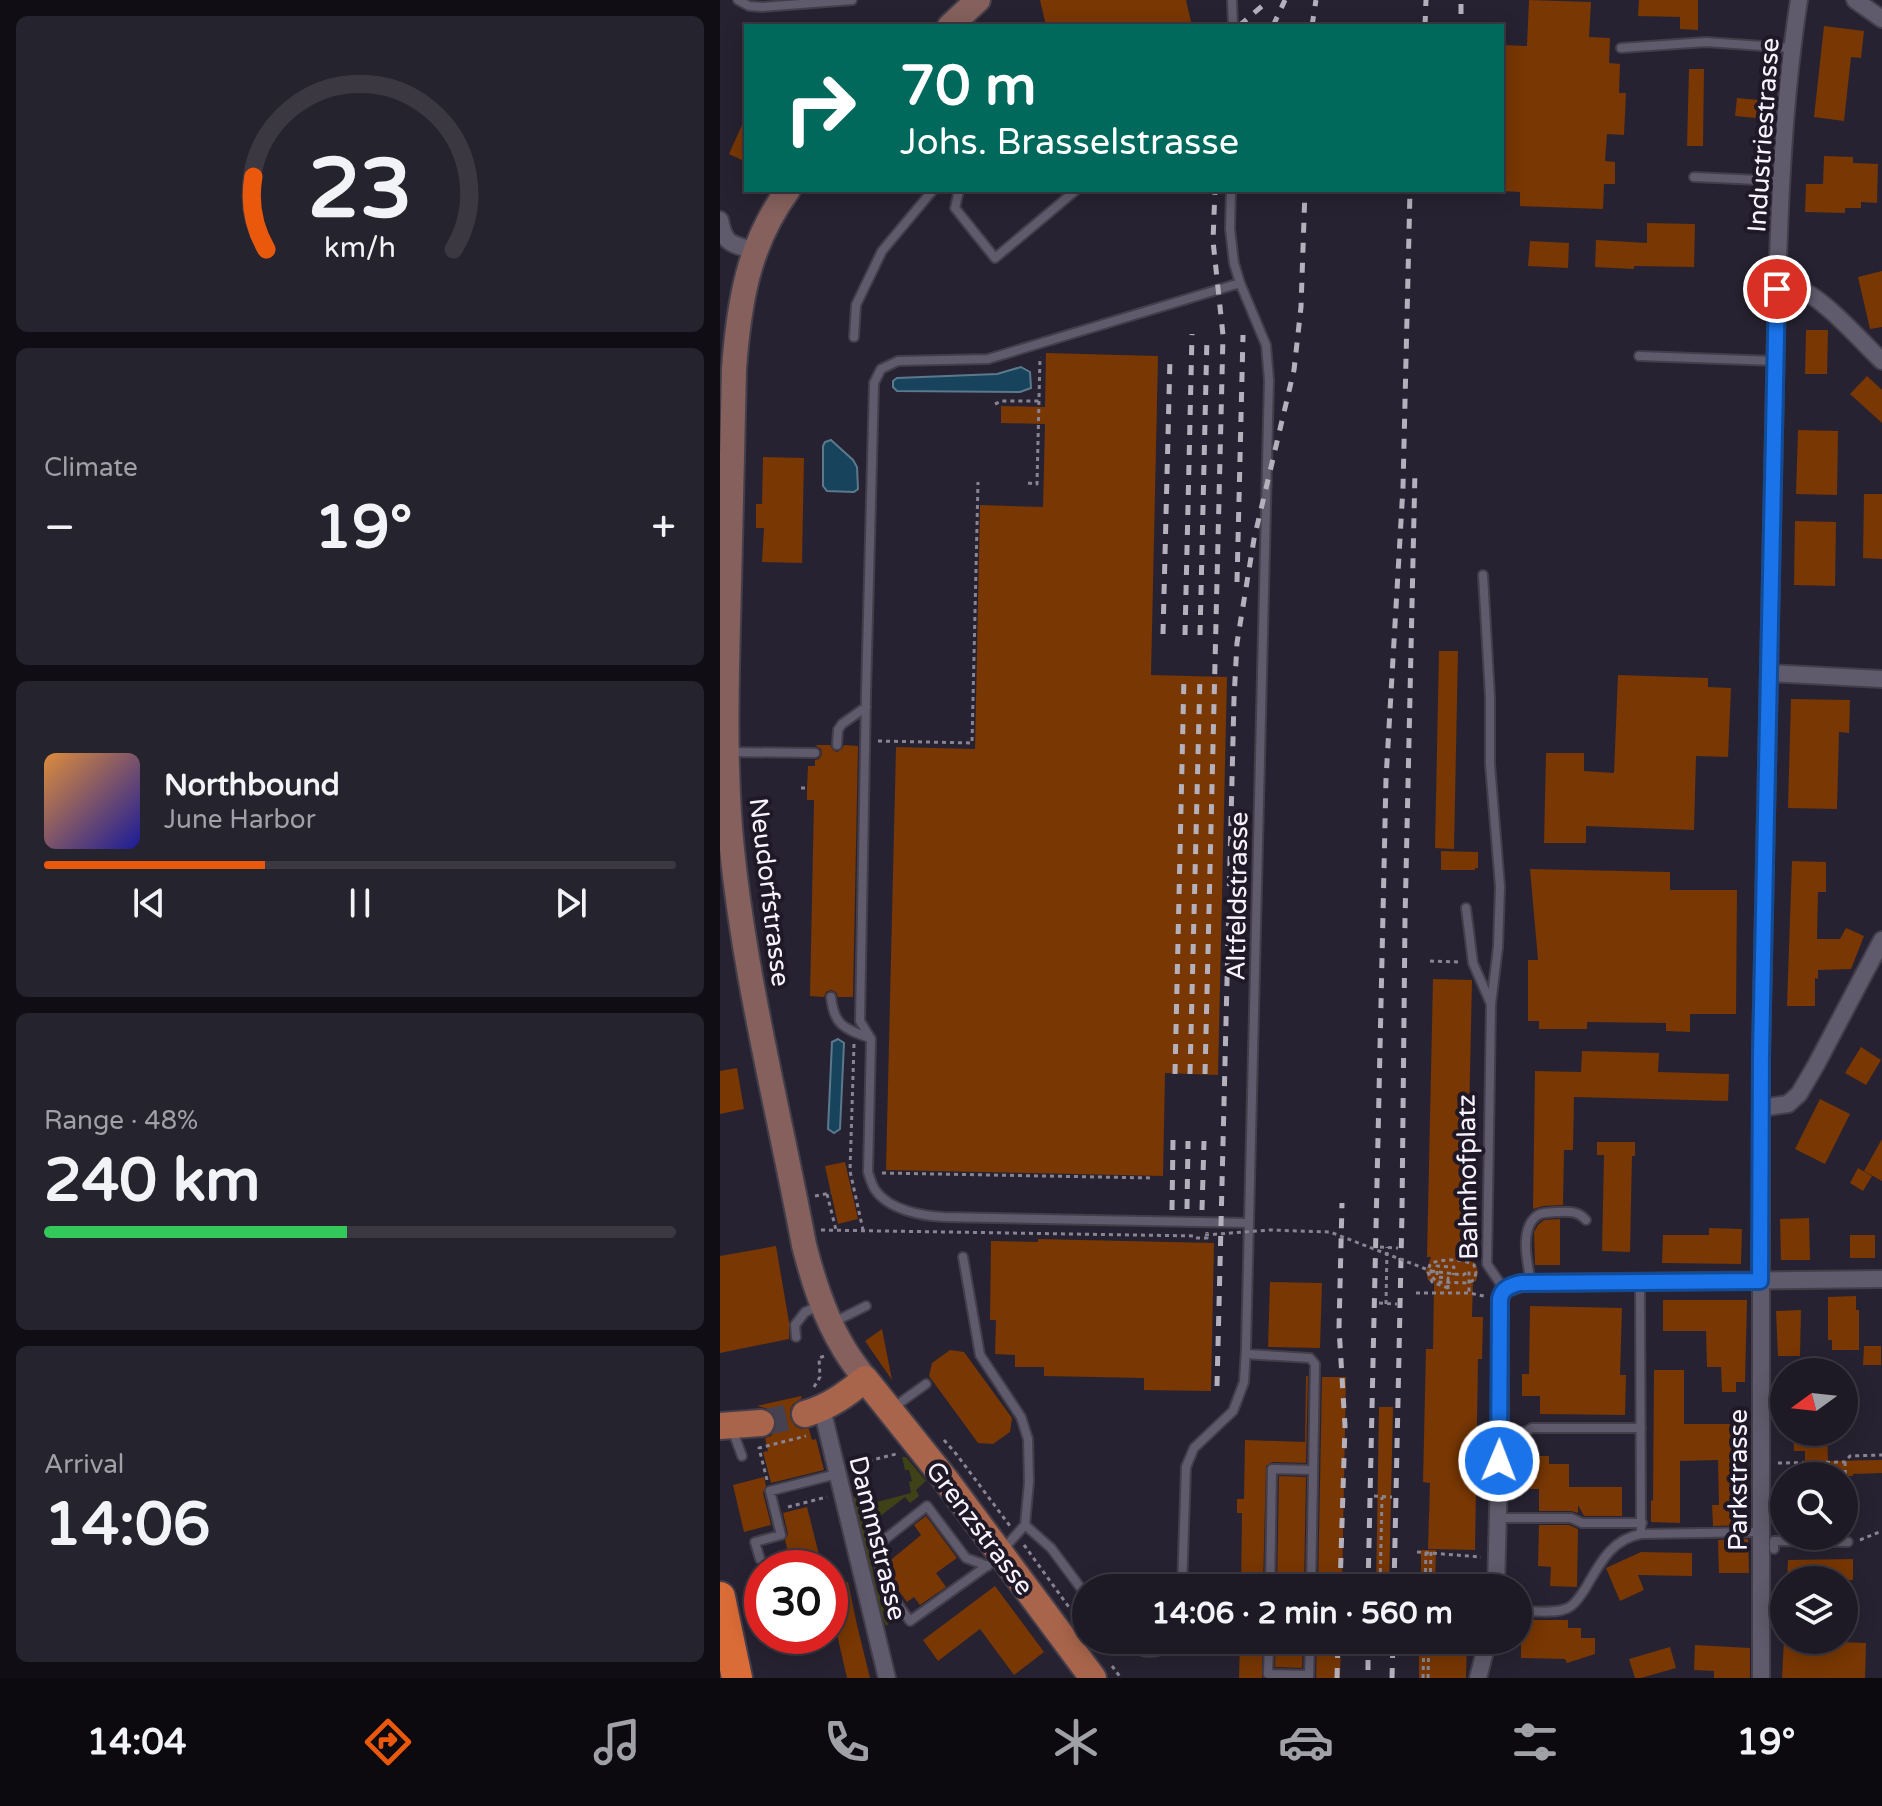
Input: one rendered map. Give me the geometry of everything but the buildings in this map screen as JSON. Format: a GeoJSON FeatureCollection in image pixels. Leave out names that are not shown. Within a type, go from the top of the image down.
{"type":"FeatureCollection","features":[{"type":"Feature","properties":{"kind":"highway"},"geometry":{"type":"LineString","coordinates":[[720,1597],[737,1678]]}},
{"type":"Feature","properties":{"kind":"main road","name":"Neudorfstrasse"},"geometry":{"type":"LineString","coordinates":[[787,192],[755,251],[745,281],[734,369],[727,752],[730,825],[752,981],[804,1245],[826,1314],[843,1348],[865,1379]]}},
{"type":"Feature","properties":{"kind":"main road","name":"Grenzstrasse"},"geometry":{"type":"LineString","coordinates":[[865,1379],[1001,1551],[1093,1678]]}},
{"type":"Feature","properties":{"kind":"main road"},"geometry":{"type":"LineString","coordinates":[[815,1412],[846,1395],[865,1379]]}},
{"type":"Feature","properties":{"kind":"main road"},"geometry":{"type":"LineString","coordinates":[[725,1425],[761,1423]]}},
{"type":"Feature","properties":{"kind":"street","name":"Industriestrasse"},"geometry":{"type":"LineString","coordinates":[[1760,1281],[1777,289],[1791,48],[1799,0]]}},
{"type":"Feature","properties":{"kind":"street"},"geometry":{"type":"LineString","coordinates":[[1855,0],[1882,19]]}},
{"type":"Feature","properties":{"kind":"street"},"geometry":{"type":"LineString","coordinates":[[720,220],[723,237],[755,251]]}},
{"type":"Feature","properties":{"kind":"street"},"geometry":{"type":"LineString","coordinates":[[1777,289],[1803,291],[1826,307],[1882,361]]}},
{"type":"Feature","properties":{"kind":"street"},"geometry":{"type":"LineString","coordinates":[[1769,673],[1882,679]]}},
{"type":"Feature","properties":{"kind":"street"},"geometry":{"type":"LineString","coordinates":[[1761,1108],[1788,1104],[1799,1094],[1882,940]]}},
{"type":"Feature","properties":{"kind":"street"},"geometry":{"type":"LineString","coordinates":[[1502,1294],[1513,1284],[1531,1283],[1882,1279]]}},
{"type":"Feature","properties":{"kind":"street","name":"Parkstrasse"},"geometry":{"type":"LineString","coordinates":[[1760,1281],[1761,1678]]}},
{"type":"Feature","properties":{"kind":"street","name":"Bahnhofplatz"},"geometry":{"type":"LineString","coordinates":[[1496,1574],[1502,1294]]}},
{"type":"Feature","properties":{"kind":"street","name":"Dammstrasse"},"geometry":{"type":"LineString","coordinates":[[815,1412],[831,1448],[838,1474],[849,1491],[887,1678]]}},
{"type":"Feature","properties":{"kind":"street"},"geometry":{"type":"LineString","coordinates":[[1478,1678],[1484,1654]]}},
{"type":"Feature","properties":{"kind":"lane"},"geometry":{"type":"LineString","coordinates":[[738,0],[749,6],[762,7],[852,0]]}},
{"type":"Feature","properties":{"kind":"lane"},"geometry":{"type":"LineString","coordinates":[[1232,0],[1233,24]]}},
{"type":"Feature","properties":{"kind":"lane"},"geometry":{"type":"LineString","coordinates":[[1621,48],[1706,42],[1791,48]]}},
{"type":"Feature","properties":{"kind":"lane"},"geometry":{"type":"LineString","coordinates":[[1694,177],[1781,181]]}},
{"type":"Feature","properties":{"kind":"lane"},"geometry":{"type":"LineString","coordinates":[[854,337],[856,305],[882,251],[931,192]]}},
{"type":"Feature","properties":{"kind":"lane"},"geometry":{"type":"LineString","coordinates":[[959,192],[955,208],[995,258],[1074,192]]}},
{"type":"Feature","properties":{"kind":"lane","name":"Altfeldstrasse"},"geometry":{"type":"LineString","coordinates":[[1182,1574],[1186,1467],[1194,1448],[1233,1411],[1244,1382],[1246,1354],[1269,380],[1266,345],[1234,263],[1230,229],[1231,192]]}},
{"type":"Feature","properties":{"kind":"lane"},"geometry":{"type":"LineString","coordinates":[[1240,283],[988,359],[898,361],[881,369],[874,383],[860,1021],[871,1039],[868,1172],[875,1189],[895,1206],[930,1216],[1249,1223]]}},
{"type":"Feature","properties":{"kind":"lane"},"geometry":{"type":"LineString","coordinates":[[1639,356],[1776,361]]}},
{"type":"Feature","properties":{"kind":"lane"},"geometry":{"type":"LineString","coordinates":[[1483,575],[1490,697],[1490,764],[1500,887],[1498,947],[1491,1004]]}},
{"type":"Feature","properties":{"kind":"lane"},"geometry":{"type":"LineString","coordinates":[[837,745],[838,730],[842,724],[866,707]]}},
{"type":"Feature","properties":{"kind":"lane"},"geometry":{"type":"LineString","coordinates":[[727,752],[815,753]]}},
{"type":"Feature","properties":{"kind":"lane","name":"Bahnhofplatz"},"geometry":{"type":"LineString","coordinates":[[1466,908],[1473,963],[1491,1004],[1487,1264],[1502,1294]]}},
{"type":"Feature","properties":{"kind":"lane"},"geometry":{"type":"LineString","coordinates":[[831,997],[833,1015],[839,1022],[854,1033],[871,1039]]}},
{"type":"Feature","properties":{"kind":"lane"},"geometry":{"type":"LineString","coordinates":[[1531,1283],[1525,1248],[1534,1217],[1541,1213],[1573,1211],[1586,1220]]}},
{"type":"Feature","properties":{"kind":"lane"},"geometry":{"type":"LineString","coordinates":[[963,1257],[980,1355],[1021,1417],[1028,1439],[1029,1482],[1025,1525],[1001,1551],[910,1621],[884,1585],[875,1547],[927,1506],[966,1558],[1001,1551]]}},
{"type":"Feature","properties":{"kind":"lane"},"geometry":{"type":"LineString","coordinates":[[1640,1282],[1641,1534]]}},
{"type":"Feature","properties":{"kind":"lane"},"geometry":{"type":"LineString","coordinates":[[796,1337],[795,1325],[805,1312],[826,1314],[866,1306]]}},
{"type":"Feature","properties":{"kind":"lane"},"geometry":{"type":"LineString","coordinates":[[1246,1354],[1310,1358],[1315,1364],[1311,1574]]}},
{"type":"Feature","properties":{"kind":"lane"},"geometry":{"type":"LineString","coordinates":[[890,1410],[926,1384]]}},
{"type":"Feature","properties":{"kind":"lane"},"geometry":{"type":"LineString","coordinates":[[725,1425],[742,1456]]}},
{"type":"Feature","properties":{"kind":"lane"},"geometry":{"type":"LineString","coordinates":[[1500,1432],[1525,1432],[1532,1428],[1641,1428]]}},
{"type":"Feature","properties":{"kind":"lane"},"geometry":{"type":"LineString","coordinates":[[1270,1574],[1272,1469],[1313,1470]]}},
{"type":"Feature","properties":{"kind":"lane"},"geometry":{"type":"LineString","coordinates":[[757,1550],[755,1542],[781,1535],[770,1491],[838,1474]]}},
{"type":"Feature","properties":{"kind":"lane"},"geometry":{"type":"LineString","coordinates":[[1498,1518],[1571,1518],[1582,1523],[1642,1523]]}},
{"type":"Feature","properties":{"kind":"lane"},"geometry":{"type":"LineString","coordinates":[[1025,1525],[1051,1548],[1072,1576]]}},
{"type":"Feature","properties":{"kind":"lane"},"geometry":{"type":"LineString","coordinates":[[1532,1611],[1569,1608],[1577,1601],[1604,1557],[1631,1535],[1762,1532]]}},
{"type":"Feature","properties":{"kind":"lane"},"geometry":{"type":"LineString","coordinates":[[1269,1654],[1268,1674],[1309,1677],[1310,1654]]}},
{"type":"Feature","properties":{"kind":"path"},"geometry":{"type":"LineString","coordinates":[[1028,483],[1037,484],[1040,343]]}},
{"type":"Feature","properties":{"kind":"path"},"geometry":{"type":"LineString","coordinates":[[995,404],[1002,401],[1039,401]]}},
{"type":"Feature","properties":{"kind":"path"},"geometry":{"type":"LineString","coordinates":[[1029,445],[1038,445]]}},
{"type":"Feature","properties":{"kind":"path"},"geometry":{"type":"LineString","coordinates":[[878,741],[972,743],[978,482]]}},
{"type":"Feature","properties":{"kind":"path"},"geometry":{"type":"LineString","coordinates":[[968,522],[977,522]]}},
{"type":"Feature","properties":{"kind":"path"},"geometry":{"type":"LineString","coordinates":[[967,561],[976,562]]}},
{"type":"Feature","properties":{"kind":"path"},"geometry":{"type":"LineString","coordinates":[[967,601],[975,601]]}},
{"type":"Feature","properties":{"kind":"path"},"geometry":{"type":"LineString","coordinates":[[966,641],[974,641]]}},
{"type":"Feature","properties":{"kind":"path"},"geometry":{"type":"LineString","coordinates":[[965,681],[973,682]]}},
{"type":"Feature","properties":{"kind":"path"},"geometry":{"type":"LineString","coordinates":[[964,721],[972,721]]}},
{"type":"Feature","properties":{"kind":"path"},"geometry":{"type":"LineString","coordinates":[[1430,961],[1473,963]]}},
{"type":"Feature","properties":{"kind":"path"},"geometry":{"type":"LineString","coordinates":[[850,1171],[1153,1178]]}},
{"type":"Feature","properties":{"kind":"path"},"geometry":{"type":"LineString","coordinates":[[945,1174],[945,1183]]}},
{"type":"Feature","properties":{"kind":"path"},"geometry":{"type":"LineString","coordinates":[[983,1175],[983,1183]]}},
{"type":"Feature","properties":{"kind":"path"},"geometry":{"type":"LineString","coordinates":[[1023,1175],[1023,1184]]}},
{"type":"Feature","properties":{"kind":"path"},"geometry":{"type":"LineString","coordinates":[[1063,1176],[1063,1185]]}},
{"type":"Feature","properties":{"kind":"path"},"geometry":{"type":"LineString","coordinates":[[1103,1177],[1103,1186]]}},
{"type":"Feature","properties":{"kind":"path"},"geometry":{"type":"LineString","coordinates":[[851,1178],[863,1230]]}},
{"type":"Feature","properties":{"kind":"path"},"geometry":{"type":"LineString","coordinates":[[1141,1178],[1141,1187]]}},
{"type":"Feature","properties":{"kind":"path"},"geometry":{"type":"LineString","coordinates":[[816,1206],[814,1196],[829,1193],[836,1230]]}},
{"type":"Feature","properties":{"kind":"path"},"geometry":{"type":"LineString","coordinates":[[821,1230],[1183,1237],[1270,1230],[1330,1232],[1431,1271],[1463,1275],[1469,1271],[1469,1293]]}},
{"type":"Feature","properties":{"kind":"path"},"geometry":{"type":"LineString","coordinates":[[1380,1247],[1398,1248]]}},
{"type":"Feature","properties":{"kind":"path"},"geometry":{"type":"LineString","coordinates":[[1386,1304],[1387,1247]]}},
{"type":"Feature","properties":{"kind":"path"},"geometry":{"type":"LineString","coordinates":[[1431,1271],[1437,1282],[1468,1283],[1474,1280],[1474,1265],[1436,1261],[1430,1264],[1428,1272],[1432,1282],[1448,1291]]}},
{"type":"Feature","properties":{"kind":"path"},"geometry":{"type":"LineString","coordinates":[[1448,1291],[1448,1278],[1437,1277],[1437,1266],[1454,1267],[1453,1275]]}},
{"type":"Feature","properties":{"kind":"path"},"geometry":{"type":"LineString","coordinates":[[1416,1293],[1502,1294]]}},
{"type":"Feature","properties":{"kind":"path"},"geometry":{"type":"LineString","coordinates":[[1379,1303],[1397,1304]]}},
{"type":"Feature","properties":{"kind":"path"},"geometry":{"type":"LineString","coordinates":[[770,1491],[759,1448],[815,1412],[814,1388],[820,1377],[819,1358]]}},
{"type":"Feature","properties":{"kind":"path"},"geometry":{"type":"LineString","coordinates":[[936,1432],[957,1455],[1001,1551],[1072,1614]]}},
{"type":"Feature","properties":{"kind":"path"},"geometry":{"type":"LineString","coordinates":[[831,1448],[853,1465],[904,1452]]}},
{"type":"Feature","properties":{"kind":"path"},"geometry":{"type":"LineString","coordinates":[[1845,1462],[1850,1456],[1882,1455]]}},
{"type":"Feature","properties":{"kind":"path"},"geometry":{"type":"LineString","coordinates":[[1762,1463],[1770,1463]]}},
{"type":"Feature","properties":{"kind":"path"},"geometry":{"type":"LineString","coordinates":[[775,1510],[849,1491]]}},
{"type":"Feature","properties":{"kind":"path"},"geometry":{"type":"LineString","coordinates":[[1374,1496],[1392,1497]]}},
{"type":"Feature","properties":{"kind":"path"},"geometry":{"type":"LineString","coordinates":[[1380,1574],[1382,1497]]}},
{"type":"Feature","properties":{"kind":"path"},"geometry":{"type":"LineString","coordinates":[[1858,1540],[1882,1531]]}},
{"type":"Feature","properties":{"kind":"path"},"geometry":{"type":"LineString","coordinates":[[1417,1552],[1497,1558]]}},
{"type":"Feature","properties":{"kind":"path"},"geometry":{"type":"LineString","coordinates":[[1427,1574],[1428,1552]]}},
{"type":"Feature","properties":{"kind":"path"},"geometry":{"type":"LineString","coordinates":[[1425,1678],[1426,1654]]}},
{"type":"Feature","properties":{"kind":"green space"},"geometry":{"type":"Polygon","coordinates":[[[902,1457],[906,1457],[926,1481],[916,1490],[919,1496],[910,1503],[905,1497],[866,1527],[872,1538],[867,1543],[877,1590],[892,1621],[886,1626],[872,1592],[852,1497],[858,1496],[862,1506],[911,1493],[909,1482],[912,1481],[902,1457]]]}},
{"type":"Feature","properties":{"kind":"water"},"geometry":{"type":"Polygon","coordinates":[[[1021,367],[1030,372],[1031,388],[1020,392],[897,391],[893,387],[893,381],[897,378],[997,374],[1021,367]]]}},
{"type":"Feature","properties":{"kind":"water"},"geometry":{"type":"Polygon","coordinates":[[[831,440],[857,467],[858,489],[854,492],[827,491],[823,486],[823,446],[831,440]]]}},
{"type":"Feature","properties":{"kind":"water"},"geometry":{"type":"Polygon","coordinates":[[[838,1039],[844,1043],[840,1129],[834,1133],[828,1129],[832,1042],[838,1039]]]}},
{"type":"Feature","properties":{"kind":"tunnel"},"geometry":{"type":"LineString","coordinates":[[761,1423],[805,1414]]}},
{"type":"Feature","properties":{"kind":"railway"},"geometry":{"type":"LineString","coordinates":[[1241,24],[1269,0]]}},
{"type":"Feature","properties":{"kind":"railway"},"geometry":{"type":"LineString","coordinates":[[1274,24],[1285,0]]}},
{"type":"Feature","properties":{"kind":"railway"},"geometry":{"type":"LineString","coordinates":[[1312,24],[1316,0]]}},
{"type":"Feature","properties":{"kind":"railway"},"geometry":{"type":"LineString","coordinates":[[1425,24],[1426,0]]}},
{"type":"Feature","properties":{"kind":"railway"},"geometry":{"type":"LineString","coordinates":[[1461,0],[1461,14]]}},
{"type":"Feature","properties":{"kind":"railway"},"geometry":{"type":"LineString","coordinates":[[1205,1074],[1223,335],[1213,241],[1215,192]]}},
{"type":"Feature","properties":{"kind":"railway"},"geometry":{"type":"LineString","coordinates":[[1217,1386],[1237,643],[1254,539],[1294,370],[1301,307],[1305,192]]}},
{"type":"Feature","properties":{"kind":"railway"},"geometry":{"type":"LineString","coordinates":[[1368,1574],[1386,779],[1403,487],[1410,192]]}},
{"type":"Feature","properties":{"kind":"railway"},"geometry":{"type":"LineString","coordinates":[[1185,635],[1192,334]]}},
{"type":"Feature","properties":{"kind":"railway"},"geometry":{"type":"LineString","coordinates":[[1237,582],[1243,335]]}},
{"type":"Feature","properties":{"kind":"railway"},"geometry":{"type":"LineString","coordinates":[[1200,635],[1207,336]]}},
{"type":"Feature","properties":{"kind":"railway"},"geometry":{"type":"LineString","coordinates":[[1163,634],[1170,357]]}},
{"type":"Feature","properties":{"kind":"railway"},"geometry":{"type":"LineString","coordinates":[[1394,1574],[1415,470]]}},
{"type":"Feature","properties":{"kind":"railway"},"geometry":{"type":"LineString","coordinates":[[1175,1074],[1184,676]]}},
{"type":"Feature","properties":{"kind":"railway"},"geometry":{"type":"LineString","coordinates":[[1190,1074],[1200,676]]}},
{"type":"Feature","properties":{"kind":"railway"},"geometry":{"type":"LineString","coordinates":[[1172,1210],[1173,1140]]}},
{"type":"Feature","properties":{"kind":"railway"},"geometry":{"type":"LineString","coordinates":[[1187,1209],[1188,1141]]}},
{"type":"Feature","properties":{"kind":"railway"},"geometry":{"type":"LineString","coordinates":[[1202,1210],[1204,1141]]}},
{"type":"Feature","properties":{"kind":"railway"},"geometry":{"type":"LineString","coordinates":[[1340,1574],[1345,1426],[1339,1328],[1342,1203]]}},
{"type":"Feature","properties":{"kind":"railway"},"geometry":{"type":"LineString","coordinates":[[1337,1678],[1338,1654]]}},
{"type":"Feature","properties":{"kind":"railway"},"geometry":{"type":"LineString","coordinates":[[1368,1654],[1368,1678]]}},
{"type":"Feature","properties":{"kind":"railway"},"geometry":{"type":"LineString","coordinates":[[1392,1678],[1393,1654]]}},
{"type":"Feature","properties":{"kind":"route"},"geometry":{"type":"LineString","coordinates":[[1499,1461],[1500,1299],[1504,1289],[1521,1283],[1760,1281],[1761,1054],[1777,289]]}}]}
